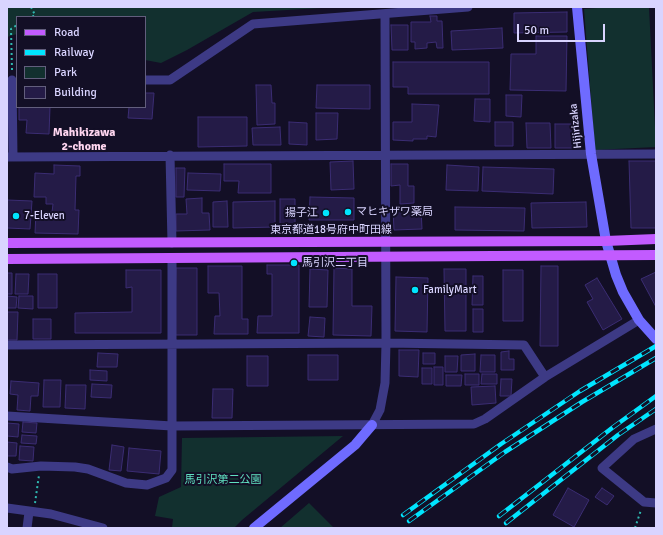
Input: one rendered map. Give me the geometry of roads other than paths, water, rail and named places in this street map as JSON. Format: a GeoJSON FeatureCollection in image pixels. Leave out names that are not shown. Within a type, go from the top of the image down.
{"type":"FeatureCollection","features":[{"type":"Feature","properties":{"kind":"main road","name":"東京都道18号府中町田線"},"geometry":{"type":"LineString","coordinates":[[7,243],[606,241],[656,239]]}},
{"type":"Feature","properties":{"kind":"main road"},"geometry":{"type":"LineString","coordinates":[[7,259],[656,255]]}},
{"type":"Feature","properties":{"kind":"street"},"geometry":{"type":"LineString","coordinates":[[146,80],[170,80],[253,24],[468,7]]}},
{"type":"Feature","properties":{"kind":"street","name":"Hijirizaka"},"geometry":{"type":"LineString","coordinates":[[577,7],[582,74],[591,154],[606,241],[618,284],[639,320],[656,338]]}},
{"type":"Feature","properties":{"kind":"street"},"geometry":{"type":"LineString","coordinates":[[254,528],[356,445],[372,425],[380,410],[385,383],[386,343],[384,155],[385,14]]}},
{"type":"Feature","properties":{"kind":"street"},"geometry":{"type":"LineString","coordinates":[[12,80],[10,157],[170,155],[656,154]]}},
{"type":"Feature","properties":{"kind":"street"},"geometry":{"type":"LineString","coordinates":[[170,155],[172,243]]}},
{"type":"Feature","properties":{"kind":"street"},"geometry":{"type":"LineString","coordinates":[[7,467],[12,469],[41,466],[88,469],[126,483],[147,485],[166,478],[172,470],[172,258]]}},
{"type":"Feature","properties":{"kind":"street"},"geometry":{"type":"LineString","coordinates":[[7,416],[172,426],[474,424],[485,419],[545,377],[639,320]]}},
{"type":"Feature","properties":{"kind":"street"},"geometry":{"type":"LineString","coordinates":[[7,345],[386,343],[524,344],[545,377]]}},
{"type":"Feature","properties":{"kind":"street"},"geometry":{"type":"LineString","coordinates":[[656,429],[634,439],[602,468],[644,502],[656,503]]}},
{"type":"Feature","properties":{"kind":"street"},"geometry":{"type":"LineString","coordinates":[[7,508],[51,514],[103,528]]}},
{"type":"Feature","properties":{"kind":"street"},"geometry":{"type":"LineString","coordinates":[[27,528],[31,512]]}},
{"type":"Feature","properties":{"kind":"railway"},"geometry":{"type":"LineString","coordinates":[[403,515],[501,444],[580,391],[656,346]]}},
{"type":"Feature","properties":{"kind":"railway"},"geometry":{"type":"LineString","coordinates":[[409,521],[505,452],[582,402],[656,358]]}},
{"type":"Feature","properties":{"kind":"railway"},"geometry":{"type":"LineString","coordinates":[[499,516],[612,428],[656,396]]}},
{"type":"Feature","properties":{"kind":"railway"},"geometry":{"type":"LineString","coordinates":[[506,523],[618,435],[656,409]]}},
{"type":"Feature","properties":{"kind":"place","name":"マヒキザワ薬局"},"geometry":{"type":"Point","coordinates":[348,212]}},
{"type":"Feature","properties":{"kind":"place","name":"揚子江"},"geometry":{"type":"Point","coordinates":[326,213]}},
{"type":"Feature","properties":{"kind":"place","name":"7-Eleven"},"geometry":{"type":"Point","coordinates":[16,216]}},
{"type":"Feature","properties":{"kind":"place","name":"馬引沢二丁目"},"geometry":{"type":"Point","coordinates":[294,263]}},
{"type":"Feature","properties":{"kind":"place","name":"FamilyMart"},"geometry":{"type":"Point","coordinates":[415,290]}},
{"type":"Feature","properties":{"kind":"district","name":"Mahikizawa 2-chome"},"geometry":{"type":"Point","coordinates":[84,140]}},
{"type":"Feature","properties":{"kind":"park label","name":"馬引沢第二公園"},"geometry":{"type":"Point","coordinates":[223,480]}}]}
